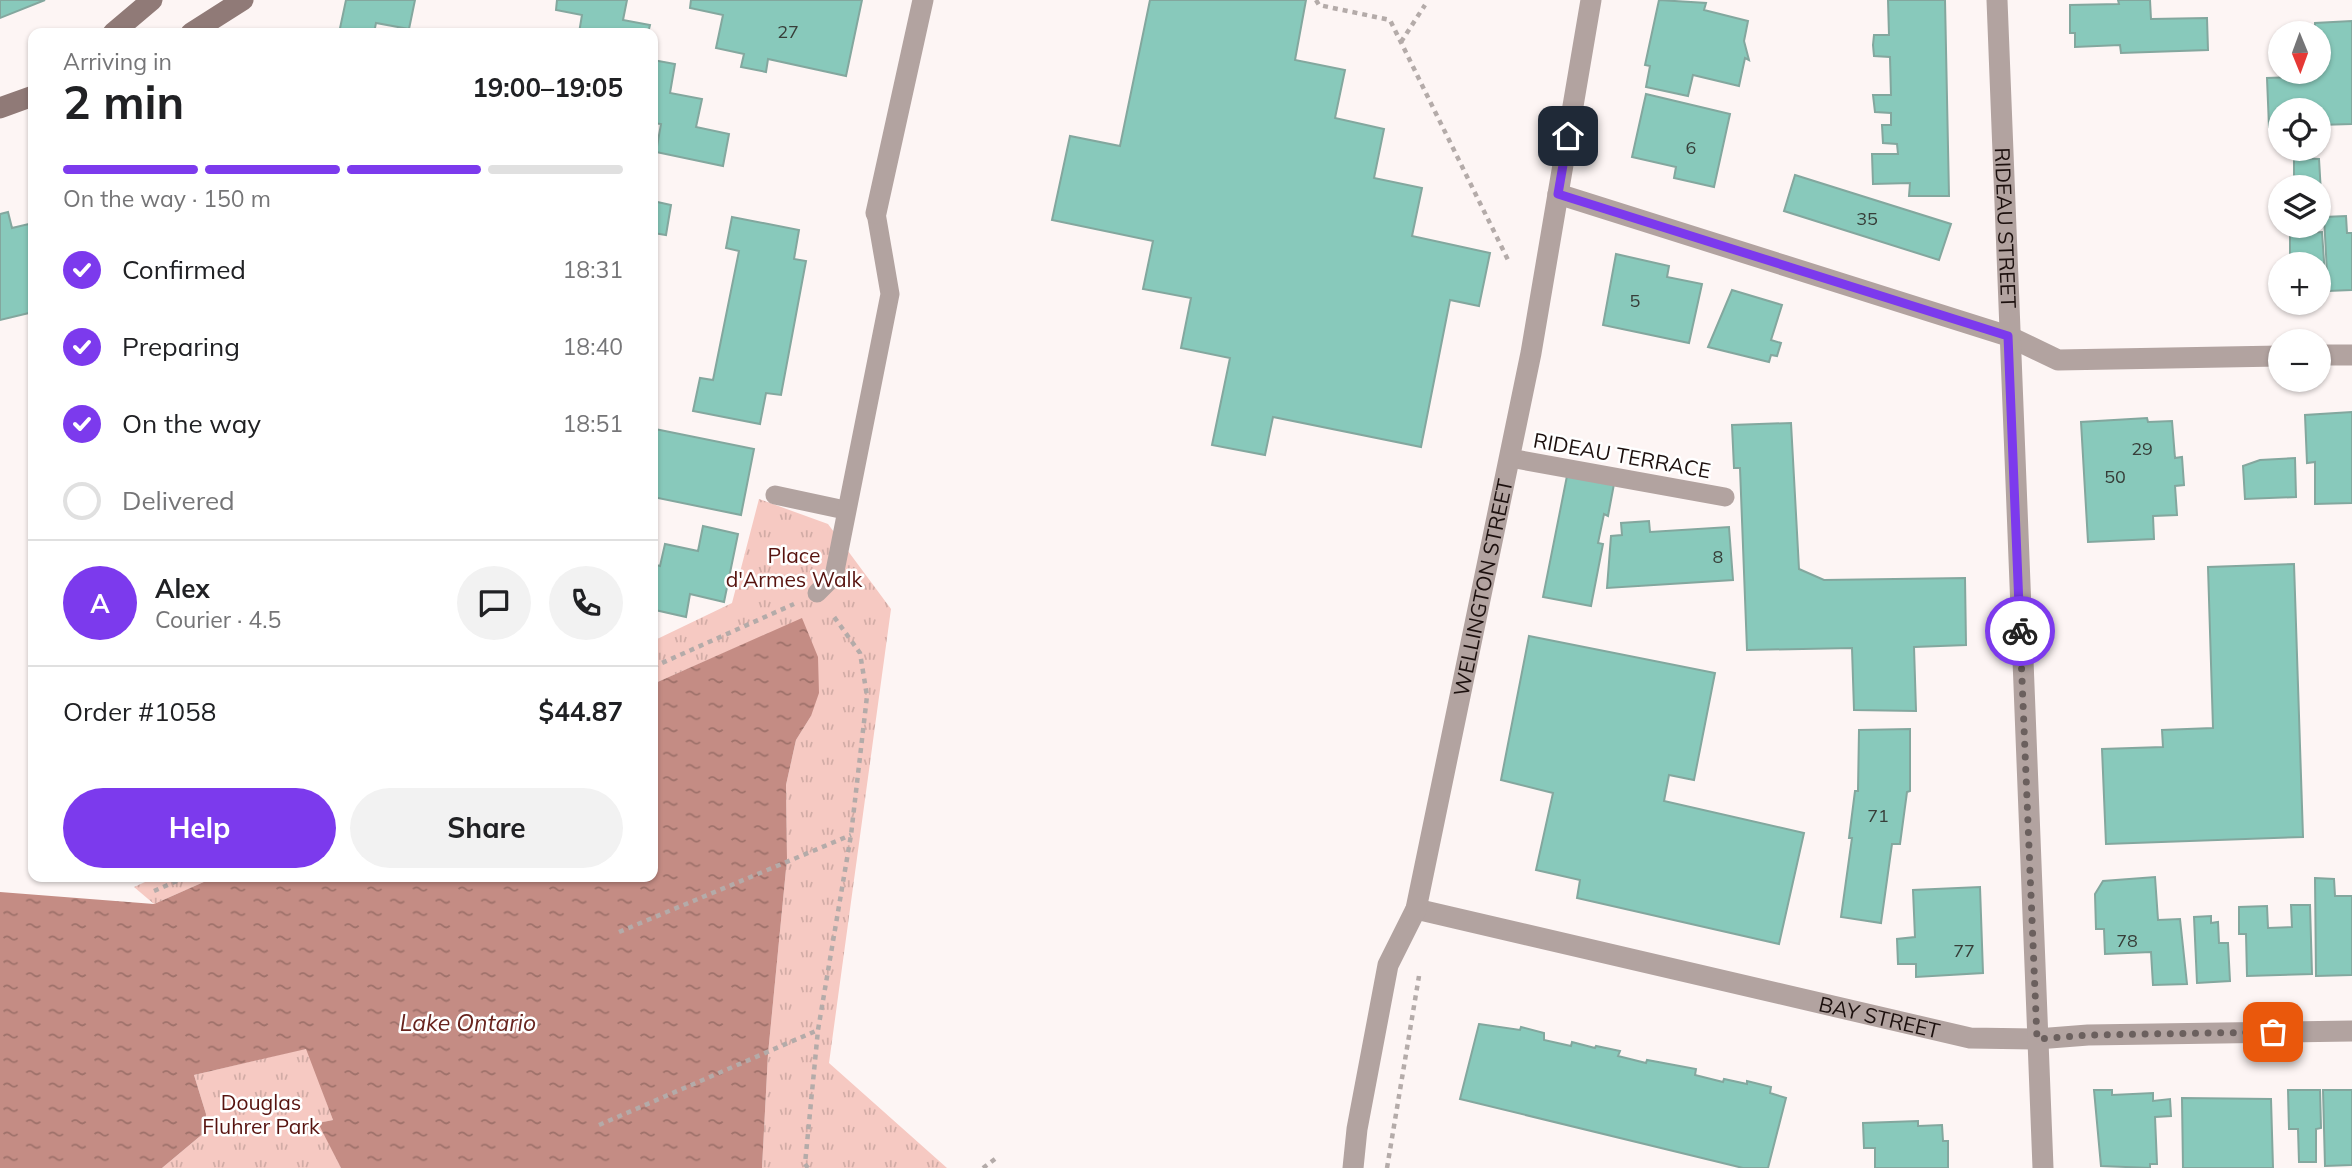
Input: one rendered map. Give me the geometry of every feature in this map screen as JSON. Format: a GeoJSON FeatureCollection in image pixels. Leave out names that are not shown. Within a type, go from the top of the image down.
{"type":"FeatureCollection","features":[{"type":"Feature","properties":{"kind":"main road"},"geometry":{"type":"LineString","coordinates":[[119,28],[152,0]]}},
{"type":"Feature","properties":{"kind":"main road"},"geometry":{"type":"LineString","coordinates":[[197,28],[219,0]]}},
{"type":"Feature","properties":{"kind":"main road"},"geometry":{"type":"LineString","coordinates":[[200,28],[243,0]]}},
{"type":"Feature","properties":{"kind":"main road"},"geometry":{"type":"LineString","coordinates":[[0,108],[28,97]]}},
{"type":"Feature","properties":{"kind":"street"},"geometry":{"type":"LineString","coordinates":[[876,213],[923,0]]}},
{"type":"Feature","properties":{"kind":"street","name":"WELLINGTON STREET"},"geometry":{"type":"LineString","coordinates":[[1353,1168],[1357,1129],[1388,965],[1416,909],[1510,458],[1591,0]]}},
{"type":"Feature","properties":{"kind":"street","name":"RIDEAU STREET"},"geometry":{"type":"LineString","coordinates":[[1997,0],[2008,336],[2043,1168]]}},
{"type":"Feature","properties":{"kind":"street"},"geometry":{"type":"LineString","coordinates":[[1558,194],[2008,336],[2058,360],[2268,356]]}},
{"type":"Feature","properties":{"kind":"street"},"geometry":{"type":"LineString","coordinates":[[2331,355],[2352,355]]}},
{"type":"Feature","properties":{"kind":"street","name":"BAY STREET"},"geometry":{"type":"LineString","coordinates":[[1416,909],[1970,1038],[2037,1039],[2088,1035],[2352,1031]]}},
{"type":"Feature","properties":{"kind":"lane"},"geometry":{"type":"LineString","coordinates":[[817,593],[834,576],[890,294],[876,213]]}},
{"type":"Feature","properties":{"kind":"lane","name":"RIDEAU TERRACE"},"geometry":{"type":"LineString","coordinates":[[1510,458],[1725,497]]}},
{"type":"Feature","properties":{"kind":"lane"},"geometry":{"type":"LineString","coordinates":[[775,495],[845,510]]}},
{"type":"Feature","properties":{"kind":"path"},"geometry":{"type":"LineString","coordinates":[[1316,0],[1319,5],[1390,20],[1509,262]]}},
{"type":"Feature","properties":{"kind":"path"},"geometry":{"type":"LineString","coordinates":[[1401,42],[1425,5]]}},
{"type":"Feature","properties":{"kind":"path"},"geometry":{"type":"LineString","coordinates":[[658,665],[817,593],[860,653],[867,696],[851,835],[818,1030],[805,1164],[808,1168]]}},
{"type":"Feature","properties":{"kind":"path"},"geometry":{"type":"LineString","coordinates":[[619,932],[851,835]]}},
{"type":"Feature","properties":{"kind":"path"},"geometry":{"type":"LineString","coordinates":[[154,891],[175,882]]}},
{"type":"Feature","properties":{"kind":"path"},"geometry":{"type":"LineString","coordinates":[[1387,1168],[1413,1012]]}},
{"type":"Feature","properties":{"kind":"path"},"geometry":{"type":"LineString","coordinates":[[598,1125],[818,1030]]}},
{"type":"Feature","properties":{"kind":"path"},"geometry":{"type":"LineString","coordinates":[[983,1168],[995,1159]]}},
{"type":"Feature","properties":{"kind":"green space","name":"Place d'Armes Walk"},"geometry":{"type":"Polygon","coordinates":[[[759,499],[828,524],[891,609],[829,1063],[947,1168],[762,1168],[768,1054],[787,859],[786,785],[796,740],[811,716],[802,619],[658,682],[658,639],[732,603],[759,499]]]}},
{"type":"Feature","properties":{"kind":"green space"},"geometry":{"type":"Polygon","coordinates":[[[145,882],[204,882],[154,904],[134,887],[145,882]]]}},
{"type":"Feature","properties":{"kind":"green space","name":"Douglas Fluhrer Park"},"geometry":{"type":"Polygon","coordinates":[[[307,1048],[333,1120],[319,1123],[341,1168],[162,1168],[205,1132],[206,1114],[194,1075],[307,1048]]]}},
{"type":"Feature","properties":{"kind":"water","name":"Lake Ontario"},"geometry":{"type":"Polygon","coordinates":[[[802,618],[818,657],[819,693],[811,716],[796,740],[786,785],[787,859],[768,1054],[762,1168],[341,1168],[318,1123],[333,1120],[306,1049],[194,1075],[206,1114],[205,1132],[162,1168],[0,1168],[0,892],[154,904],[204,882],[658,882],[658,682],[802,618]]]}},
{"type":"Feature","properties":{"kind":"building"},"geometry":{"type":"Polygon","coordinates":[[[0,0],[45,0],[0,18],[0,0]]]}},
{"type":"Feature","properties":{"kind":"building"},"geometry":{"type":"Polygon","coordinates":[[[346,0],[415,0],[409,28],[376,23],[375,28],[340,28],[346,0]]]}},
{"type":"Feature","properties":{"kind":"building"},"geometry":{"type":"Polygon","coordinates":[[[557,0],[627,0],[623,20],[650,25],[649,28],[580,28],[582,15],[556,10],[557,0]]]}},
{"type":"Feature","properties":{"kind":"building"},"geometry":{"type":"Polygon","coordinates":[[[691,0],[862,0],[846,76],[768,59],[766,72],[741,67],[744,54],[716,48],[723,15],[690,8],[691,0]]]}},
{"type":"Feature","properties":{"kind":"building"},"geometry":{"type":"Polygon","coordinates":[[[1150,0],[1306,0],[1295,60],[1345,70],[1335,118],[1384,129],[1374,178],[1422,188],[1412,236],[1490,253],[1479,306],[1450,300],[1421,447],[1273,417],[1265,455],[1212,445],[1230,358],[1181,348],[1191,298],[1143,289],[1153,241],[1052,220],[1070,136],[1120,146],[1150,0]]]}},
{"type":"Feature","properties":{"kind":"building"},"geometry":{"type":"Polygon","coordinates":[[[1659,0],[1706,3],[1704,10],[1748,21],[1744,41],[1749,60],[1745,58],[1739,86],[1693,75],[1688,96],[1646,87],[1650,66],[1645,65],[1659,0]]]}},
{"type":"Feature","properties":{"kind":"building"},"geometry":{"type":"Polygon","coordinates":[[[1888,0],[1945,0],[1949,196],[1909,196],[1910,183],[1873,184],[1872,154],[1898,154],[1897,144],[1883,143],[1882,125],[1891,125],[1891,113],[1875,112],[1873,95],[1891,95],[1890,57],[1874,56],[1873,45],[1874,35],[1889,35],[1888,0]]]}},
{"type":"Feature","properties":{"kind":"building"},"geometry":{"type":"Polygon","coordinates":[[[2118,0],[2150,0],[2151,19],[2207,18],[2208,50],[2121,53],[2120,45],[2075,47],[2075,33],[2070,33],[2070,5],[2119,4],[2118,0]]]}},
{"type":"Feature","properties":{"kind":"building"},"geometry":{"type":"Polygon","coordinates":[[[2352,21],[2352,124],[2331,125],[2331,98],[2268,98],[2268,102],[2267,78],[2268,84],[2331,84],[2331,22],[2352,21]]]}},
{"type":"Feature","properties":{"kind":"building"},"geometry":{"type":"Polygon","coordinates":[[[658,61],[675,64],[670,93],[702,99],[696,127],[729,134],[723,166],[658,152],[661,124],[658,124],[658,61]]]}},
{"type":"Feature","properties":{"kind":"building"},"geometry":{"type":"Polygon","coordinates":[[[1646,94],[1730,114],[1714,187],[1674,178],[1676,167],[1632,157],[1646,94]]]}},
{"type":"Feature","properties":{"kind":"building"},"geometry":{"type":"Polygon","coordinates":[[[2294,161],[2319,161],[2320,175],[2294,175],[2294,161]]]}},
{"type":"Feature","properties":{"kind":"building"},"geometry":{"type":"Polygon","coordinates":[[[1795,175],[1951,224],[1939,260],[1784,211],[1795,175]]]}},
{"type":"Feature","properties":{"kind":"building"},"geometry":{"type":"Polygon","coordinates":[[[658,202],[671,205],[666,235],[658,234],[658,202]]]}},
{"type":"Feature","properties":{"kind":"building"},"geometry":{"type":"Polygon","coordinates":[[[8,212],[12,228],[28,224],[28,313],[0,320],[0,214],[8,212]]]}},
{"type":"Feature","properties":{"kind":"building"},"geometry":{"type":"Polygon","coordinates":[[[2346,216],[2347,233],[2352,233],[2352,290],[2331,291],[2331,252],[2326,252],[2325,238],[2331,238],[2331,217],[2346,216]]]}},
{"type":"Feature","properties":{"kind":"building"},"geometry":{"type":"Polygon","coordinates":[[[732,217],[799,230],[794,259],[806,261],[781,395],[766,393],[760,424],[693,411],[700,378],[713,380],[739,251],[726,248],[732,217]]]}},
{"type":"Feature","properties":{"kind":"building"},"geometry":{"type":"Polygon","coordinates":[[[2290,238],[2322,238],[2323,252],[2290,252],[2290,238]]]}},
{"type":"Feature","properties":{"kind":"building"},"geometry":{"type":"Polygon","coordinates":[[[1616,254],[1669,266],[1667,277],[1702,284],[1689,343],[1603,325],[1616,254]]]}},
{"type":"Feature","properties":{"kind":"building"},"geometry":{"type":"Polygon","coordinates":[[[1732,290],[1782,305],[1771,340],[1781,343],[1777,356],[1771,355],[1769,362],[1708,347],[1732,290]]]}},
{"type":"Feature","properties":{"kind":"building"},"geometry":{"type":"Polygon","coordinates":[[[2352,412],[2352,503],[2315,504],[2315,462],[2307,463],[2305,415],[2352,412]]]}},
{"type":"Feature","properties":{"kind":"building"},"geometry":{"type":"Polygon","coordinates":[[[2147,418],[2148,422],[2172,421],[2175,458],[2182,457],[2184,485],[2175,486],[2177,515],[2153,516],[2154,539],[2088,542],[2081,422],[2147,418]]]}},
{"type":"Feature","properties":{"kind":"building"},"geometry":{"type":"Polygon","coordinates":[[[1791,423],[1799,569],[1824,580],[1965,578],[1966,645],[1914,647],[1916,711],[1854,710],[1852,648],[1747,650],[1740,468],[1734,468],[1732,425],[1791,423]]]}},
{"type":"Feature","properties":{"kind":"building"},"geometry":{"type":"Polygon","coordinates":[[[658,430],[754,449],[741,515],[658,498],[658,430]]]}},
{"type":"Feature","properties":{"kind":"building"},"geometry":{"type":"Polygon","coordinates":[[[2295,458],[2296,497],[2245,499],[2243,466],[2260,460],[2295,458]]]}},
{"type":"Feature","properties":{"kind":"building"},"geometry":{"type":"Polygon","coordinates":[[[1567,476],[1614,484],[1608,516],[1604,514],[1598,543],[1603,544],[1591,606],[1543,597],[1567,476]]]}},
{"type":"Feature","properties":{"kind":"building"},"geometry":{"type":"Polygon","coordinates":[[[1649,521],[1650,532],[1729,527],[1733,580],[1607,588],[1611,536],[1622,535],[1621,523],[1649,521]]]}},
{"type":"Feature","properties":{"kind":"building"},"geometry":{"type":"Polygon","coordinates":[[[703,526],[738,534],[724,602],[690,594],[686,617],[658,611],[658,565],[665,544],[698,551],[703,526]]]}},
{"type":"Feature","properties":{"kind":"building"},"geometry":{"type":"Polygon","coordinates":[[[2294,564],[2303,837],[2106,844],[2102,749],[2163,747],[2162,730],[2213,728],[2208,567],[2294,564]]]}},
{"type":"Feature","properties":{"kind":"building"},"geometry":{"type":"Polygon","coordinates":[[[1529,636],[1715,673],[1694,780],[1669,775],[1664,801],[1804,833],[1779,944],[1577,898],[1580,880],[1536,870],[1553,793],[1501,780],[1529,636]]]}},
{"type":"Feature","properties":{"kind":"building"},"geometry":{"type":"Polygon","coordinates":[[[1910,729],[1910,791],[1907,792],[1900,844],[1892,844],[1881,923],[1841,917],[1852,838],[1849,838],[1855,791],[1858,791],[1859,730],[1910,729]]]}},
{"type":"Feature","properties":{"kind":"building"},"geometry":{"type":"Polygon","coordinates":[[[2155,877],[2158,920],[2180,919],[2187,984],[2153,985],[2151,952],[2105,954],[2104,929],[2096,929],[2095,894],[2103,881],[2155,877]]]}},
{"type":"Feature","properties":{"kind":"building"},"geometry":{"type":"Polygon","coordinates":[[[2315,878],[2334,879],[2335,896],[2352,896],[2352,975],[2316,976],[2315,878]]]}},
{"type":"Feature","properties":{"kind":"building"},"geometry":{"type":"Polygon","coordinates":[[[1980,887],[1983,973],[1916,977],[1916,964],[1898,964],[1897,939],[1915,937],[1913,890],[1980,887]]]}},
{"type":"Feature","properties":{"kind":"building"},"geometry":{"type":"Polygon","coordinates":[[[2291,905],[2310,905],[2312,974],[2247,976],[2246,934],[2239,934],[2239,907],[2267,906],[2268,928],[2292,927],[2291,905]]]}},
{"type":"Feature","properties":{"kind":"building"},"geometry":{"type":"Polygon","coordinates":[[[2211,916],[2211,923],[2218,922],[2219,943],[2228,943],[2230,981],[2197,983],[2194,917],[2211,916]]]}},
{"type":"Feature","properties":{"kind":"building"},"geometry":{"type":"Polygon","coordinates":[[[1479,1024],[1520,1030],[1521,1027],[1544,1033],[1544,1040],[1620,1051],[1618,1056],[1646,1063],[1647,1060],[1696,1069],[1695,1075],[1723,1082],[1724,1079],[1747,1084],[1747,1081],[1771,1087],[1770,1093],[1786,1098],[1768,1168],[1743,1168],[1460,1099],[1479,1024]]]}},
{"type":"Feature","properties":{"kind":"building"},"geometry":{"type":"Polygon","coordinates":[[[2094,1090],[2112,1090],[2112,1095],[2153,1093],[2153,1101],[2170,1099],[2171,1116],[2155,1117],[2157,1164],[2150,1164],[2150,1168],[2101,1166],[2094,1090]]]}},
{"type":"Feature","properties":{"kind":"building"},"geometry":{"type":"Polygon","coordinates":[[[2288,1090],[2320,1090],[2321,1128],[2316,1129],[2316,1162],[2299,1162],[2298,1129],[2289,1129],[2288,1090]]]}},
{"type":"Feature","properties":{"kind":"building"},"geometry":{"type":"Polygon","coordinates":[[[2323,1090],[2352,1090],[2352,1165],[2325,1166],[2323,1090]]]}},
{"type":"Feature","properties":{"kind":"building"},"geometry":{"type":"Polygon","coordinates":[[[2182,1098],[2271,1099],[2273,1168],[2183,1168],[2182,1098]]]}},
{"type":"Feature","properties":{"kind":"building"},"geometry":{"type":"Polygon","coordinates":[[[1918,1121],[1918,1126],[1942,1125],[1943,1141],[1948,1141],[1948,1168],[1875,1168],[1875,1148],[1864,1148],[1863,1123],[1918,1121]]]}},
{"type":"Feature","properties":{"kind":"way so far"},"geometry":{"type":"LineString","coordinates":[[2020,631],[2037,1039],[2088,1035],[2273,1032]]}},
{"type":"Feature","properties":{"kind":"route"},"geometry":{"type":"LineString","coordinates":[[1568,136],[1558,194],[2008,336],[2020,631]]}}]}
